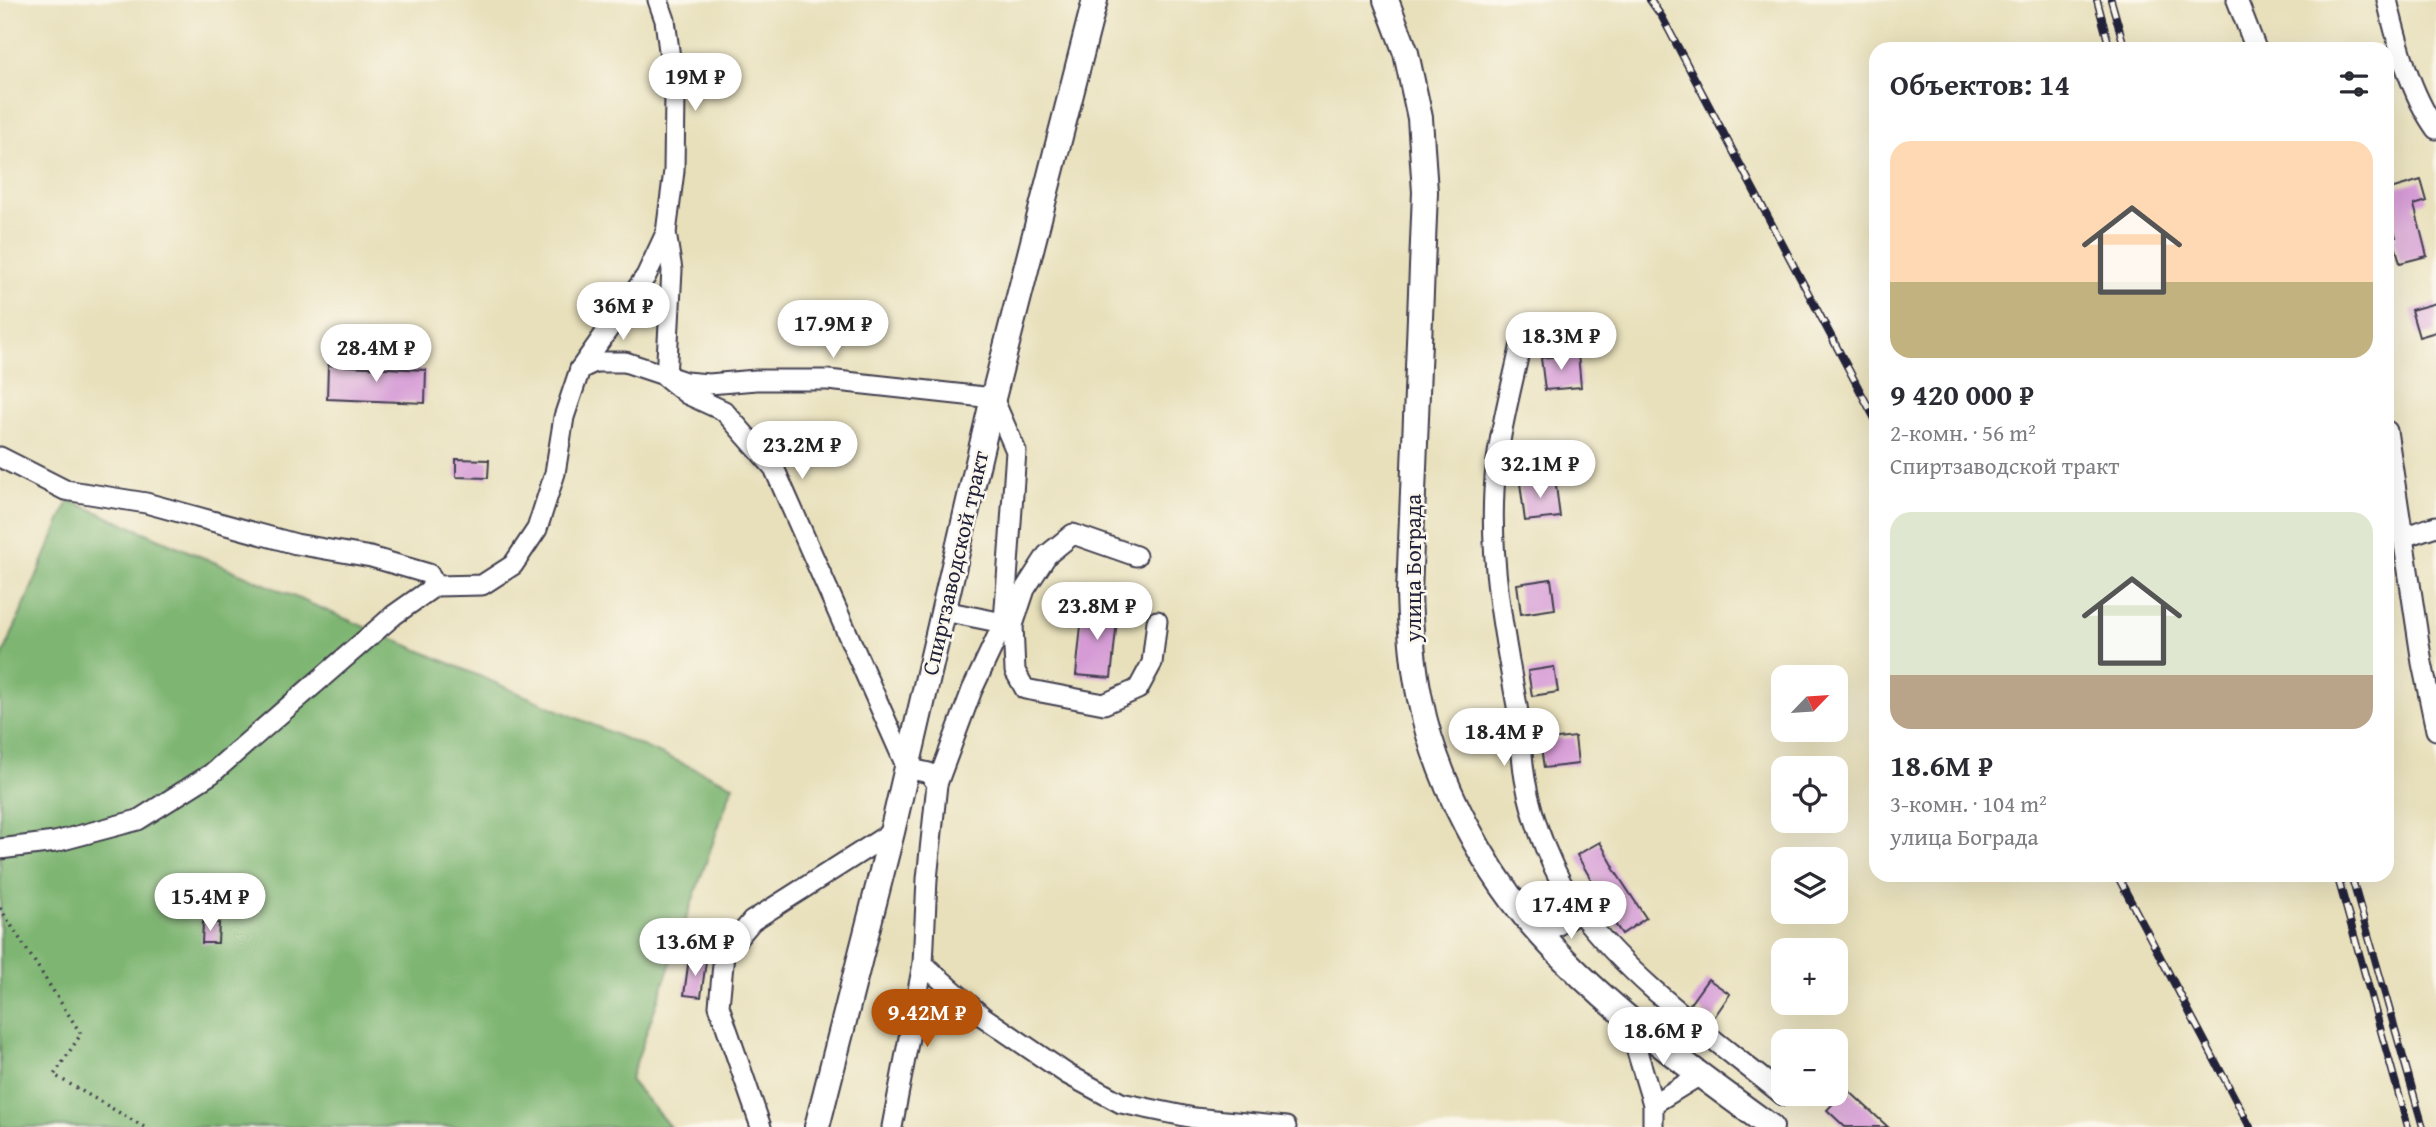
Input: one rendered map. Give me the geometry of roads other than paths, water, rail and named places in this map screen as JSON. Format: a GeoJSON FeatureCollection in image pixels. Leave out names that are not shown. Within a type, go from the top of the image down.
{"type":"FeatureCollection","features":[{"type":"Feature","properties":{"kind":"main road","name":"Спиртзаводской тракт"},"geometry":{"type":"LineString","coordinates":[[817,1127],[892,832],[993,398],[1094,0]]}},
{"type":"Feature","properties":{"kind":"main road","name":"улица Бограда"},"geometry":{"type":"LineString","coordinates":[[1386,0],[1406,53],[1420,118],[1425,192],[1409,593],[1410,628],[1420,699],[1433,747],[1478,846],[1506,890],[1541,935],[1578,974],[1626,1015],[1700,1075],[1771,1127]]}},
{"type":"Feature","properties":{"kind":"street"},"geometry":{"type":"LineString","coordinates":[[657,0],[665,20],[675,96],[674,171],[666,233],[672,270],[666,377]]}},
{"type":"Feature","properties":{"kind":"street"},"geometry":{"type":"LineString","coordinates":[[2237,0],[2253,42]]}},
{"type":"Feature","properties":{"kind":"street"},"geometry":{"type":"LineString","coordinates":[[2386,0],[2394,31],[2423,112],[2436,129]]}},
{"type":"Feature","properties":{"kind":"street"},"geometry":{"type":"LineString","coordinates":[[0,849],[55,842],[138,820],[211,774],[394,615],[435,586],[482,584],[513,565],[537,529],[555,473],[564,417],[580,369],[646,276],[666,233]]}},
{"type":"Feature","properties":{"kind":"street"},"geometry":{"type":"LineString","coordinates":[[1524,330],[1501,439],[1494,489],[1493,554],[1499,608],[1518,710],[1526,781],[1540,833],[1580,912],[1632,973],[1771,1085]]}},
{"type":"Feature","properties":{"kind":"street"},"geometry":{"type":"LineString","coordinates":[[580,369],[595,362],[625,362],[685,382],[709,384],[756,380],[828,380],[993,398],[1016,451],[1008,623],[1015,671],[1025,689],[1104,704],[1138,689],[1152,663],[1157,621]]}},
{"type":"Feature","properties":{"kind":"street"},"geometry":{"type":"LineString","coordinates":[[666,377],[687,394],[724,411],[774,468],[907,768],[929,773],[937,784]]}},
{"type":"Feature","properties":{"kind":"street"},"geometry":{"type":"LineString","coordinates":[[0,457],[65,490],[146,503],[296,544],[371,556],[429,574],[435,586]]}},
{"type":"Feature","properties":{"kind":"street"},"geometry":{"type":"LineString","coordinates":[[2394,477],[2422,663],[2436,730]]}},
{"type":"Feature","properties":{"kind":"street"},"geometry":{"type":"LineString","coordinates":[[2403,537],[2436,526]]}},
{"type":"Feature","properties":{"kind":"street"},"geometry":{"type":"LineString","coordinates":[[892,1127],[923,964],[927,879],[937,784],[971,690],[1047,555],[1073,534],[1136,556]]}},
{"type":"Feature","properties":{"kind":"street"},"geometry":{"type":"LineString","coordinates":[[944,611],[1008,623]]}},
{"type":"Feature","properties":{"kind":"street"},"geometry":{"type":"LineString","coordinates":[[761,1127],[719,1006],[724,954],[752,921],[892,832]]}},
{"type":"Feature","properties":{"kind":"street"},"geometry":{"type":"LineString","coordinates":[[1541,935],[1580,912]]}},
{"type":"Feature","properties":{"kind":"street"},"geometry":{"type":"LineString","coordinates":[[923,964],[982,1016],[1067,1074],[1121,1103],[1194,1118],[1286,1127]]}},
{"type":"Feature","properties":{"kind":"street"},"geometry":{"type":"LineString","coordinates":[[1626,1015],[1653,1104],[1653,1127]]}},
{"type":"Feature","properties":{"kind":"street"},"geometry":{"type":"LineString","coordinates":[[1653,1104],[1700,1075]]}},
{"type":"Feature","properties":{"kind":"railway"},"geometry":{"type":"LineString","coordinates":[[1650,0],[1662,17],[1869,408]]}},
{"type":"Feature","properties":{"kind":"railway"},"geometry":{"type":"LineString","coordinates":[[2097,0],[2108,42]]}},
{"type":"Feature","properties":{"kind":"railway"},"geometry":{"type":"LineString","coordinates":[[2111,0],[2123,42]]}},
{"type":"Feature","properties":{"kind":"railway"},"geometry":{"type":"LineString","coordinates":[[2121,882],[2250,1127]]}},
{"type":"Feature","properties":{"kind":"railway"},"geometry":{"type":"LineString","coordinates":[[2339,882],[2408,1127]]}},
{"type":"Feature","properties":{"kind":"railway"},"geometry":{"type":"LineString","coordinates":[[2353,882],[2423,1127]]}}]}
